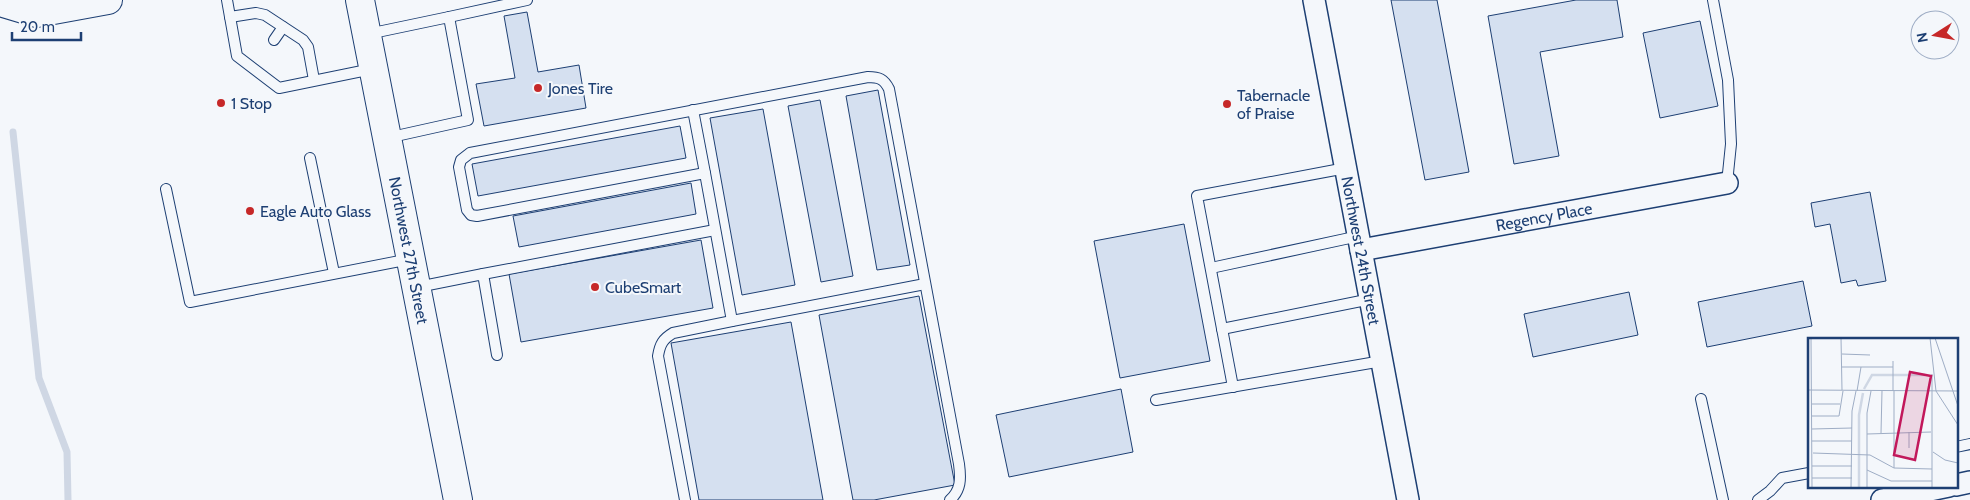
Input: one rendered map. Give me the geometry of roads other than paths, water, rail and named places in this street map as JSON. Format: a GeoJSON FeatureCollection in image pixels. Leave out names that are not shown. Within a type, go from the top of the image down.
{"type":"FeatureCollection","features":[{"type":"Feature","properties":{"kind":"main road"},"geometry":{"type":"LineString","coordinates":[[0,2],[37,13],[108,0]]}},
{"type":"Feature","properties":{"kind":"main road","name":"Northwest 27th Street"},"geometry":{"type":"LineString","coordinates":[[360,0],[417,287],[454,499]]}},
{"type":"Feature","properties":{"kind":"street","name":"Northwest 24th Street"},"geometry":{"type":"LineString","coordinates":[[1314,0],[1408,500]]}},
{"type":"Feature","properties":{"kind":"street","name":"Regency Place"},"geometry":{"type":"LineString","coordinates":[[1360,243],[1727,183]]}},
{"type":"Feature","properties":{"kind":"street"},"geometry":{"type":"LineString","coordinates":[[1882,500],[1926,489]]}},
{"type":"Feature","properties":{"kind":"lane"},"geometry":{"type":"LineString","coordinates":[[227,0],[237,56],[256,65],[279,88],[372,68]]}},
{"type":"Feature","properties":{"kind":"lane"},"geometry":{"type":"LineString","coordinates":[[366,34],[449,17],[482,5],[527,0]]}},
{"type":"Feature","properties":{"kind":"lane"},"geometry":{"type":"LineString","coordinates":[[1713,0],[1728,80],[1731,144],[1727,183]]}},
{"type":"Feature","properties":{"kind":"lane"},"geometry":{"type":"LineString","coordinates":[[230,17],[256,13],[265,15],[303,40],[308,47],[314,80]]}},
{"type":"Feature","properties":{"kind":"lane"},"geometry":{"type":"LineString","coordinates":[[386,138],[468,120],[449,17]]}},
{"type":"Feature","properties":{"kind":"lane"},"geometry":{"type":"LineString","coordinates":[[274,40],[283,27]]}},
{"type":"Feature","properties":{"kind":"lane"},"geometry":{"type":"LineString","coordinates":[[705,172],[477,216],[471,215],[467,210],[459,168],[461,160],[470,153],[868,76],[878,77],[885,82],[889,89],[961,480],[957,492],[950,500]]}},
{"type":"Feature","properties":{"kind":"lane"},"geometry":{"type":"LineString","coordinates":[[693,110],[732,321]]}},
{"type":"Feature","properties":{"kind":"lane"},"geometry":{"type":"LineString","coordinates":[[310,158],[334,273]]}},
{"type":"Feature","properties":{"kind":"lane"},"geometry":{"type":"LineString","coordinates":[[1233,387],[1198,196],[1346,168]]}},
{"type":"Feature","properties":{"kind":"lane"},"geometry":{"type":"LineString","coordinates":[[166,189],[190,302],[411,259]]}},
{"type":"Feature","properties":{"kind":"lane"},"geometry":{"type":"LineString","coordinates":[[417,287],[715,230]]}},
{"type":"Feature","properties":{"kind":"lane"},"geometry":{"type":"LineString","coordinates":[[1211,268],[1360,243]]}},
{"type":"Feature","properties":{"kind":"lane"},"geometry":{"type":"LineString","coordinates":[[483,274],[498,355]]}},
{"type":"Feature","properties":{"kind":"lane"},"geometry":{"type":"LineString","coordinates":[[686,500],[658,356],[660,345],[666,337],[673,333],[925,284]]}},
{"type":"Feature","properties":{"kind":"lane"},"geometry":{"type":"LineString","coordinates":[[1222,328],[1371,299]]}},
{"type":"Feature","properties":{"kind":"lane"},"geometry":{"type":"LineString","coordinates":[[1156,400],[1382,361]]}},
{"type":"Feature","properties":{"kind":"lane"},"geometry":{"type":"LineString","coordinates":[[1702,399],[1723,500]]}},
{"type":"Feature","properties":{"kind":"lane"},"geometry":{"type":"LineString","coordinates":[[1758,500],[1782,478],[1808,473]]}},
{"type":"Feature","properties":{"kind":"waterway"},"geometry":{"type":"LineString","coordinates":[[13,132],[39,378],[67,452],[68,500]]}},
{"type":"Feature","properties":{"kind":"place","name":"Jones Tire"},"geometry":{"type":"Point","coordinates":[538,88]}},
{"type":"Feature","properties":{"kind":"place","name":"1 Stop"},"geometry":{"type":"Point","coordinates":[221,103]}},
{"type":"Feature","properties":{"kind":"place","name":"Tabernacle of Praise"},"geometry":{"type":"Point","coordinates":[1227,104]}},
{"type":"Feature","properties":{"kind":"place","name":"Eagle Auto Glass"},"geometry":{"type":"Point","coordinates":[250,211]}},
{"type":"Feature","properties":{"kind":"place","name":"CubeSmart"},"geometry":{"type":"Point","coordinates":[595,287]}}]}
